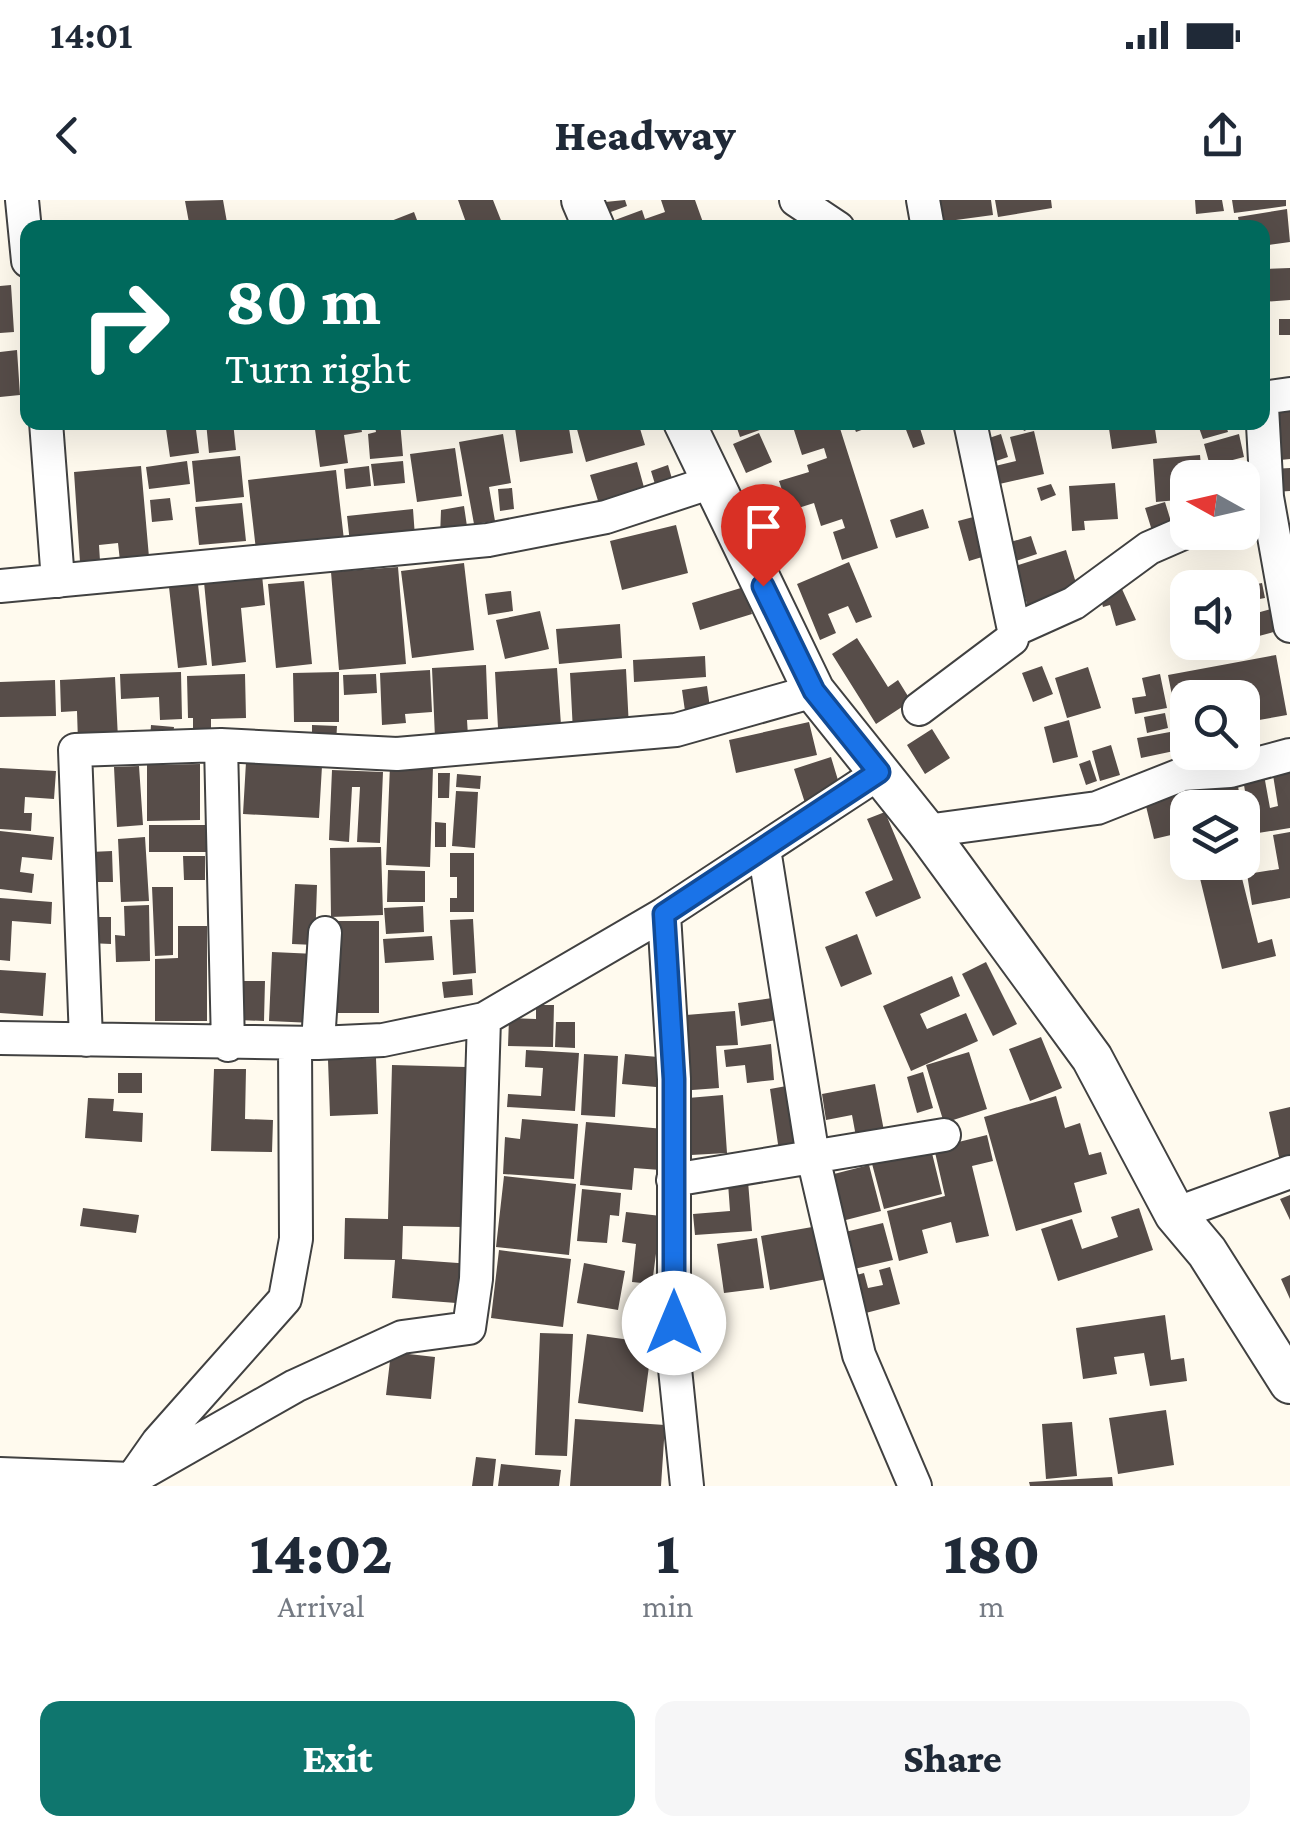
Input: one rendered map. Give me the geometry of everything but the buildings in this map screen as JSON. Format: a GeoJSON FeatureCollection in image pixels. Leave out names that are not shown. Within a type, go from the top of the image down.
{"type":"FeatureCollection","features":[{"type":"Feature","properties":{"kind":"street"},"geometry":{"type":"LineString","coordinates":[[796,200],[826,220]]}},
{"type":"Feature","properties":{"kind":"street"},"geometry":{"type":"LineString","coordinates":[[47,430],[58,581]]}},
{"type":"Feature","properties":{"kind":"street"},"geometry":{"type":"LineString","coordinates":[[688,430],[814,691],[926,832],[1092,1058],[1175,1214],[1206,1252],[1288,1378]]}},
{"type":"Feature","properties":{"kind":"street"},"geometry":{"type":"LineString","coordinates":[[919,709],[1012,638],[1014,630],[972,430]]}},
{"type":"Feature","properties":{"kind":"street"},"geometry":{"type":"LineString","coordinates":[[1263,430],[1267,503],[1290,626]]}},
{"type":"Feature","properties":{"kind":"street"},"geometry":{"type":"LineString","coordinates":[[0,586],[488,540],[606,516],[712,482]]}},
{"type":"Feature","properties":{"kind":"street"},"geometry":{"type":"LineString","coordinates":[[1014,630],[1074,604],[1149,548],[1170,539]]}},
{"type":"Feature","properties":{"kind":"street"},"geometry":{"type":"LineString","coordinates":[[86,1040],[75,750],[221,746],[397,754],[557,742],[676,730],[814,691]]}},
{"type":"Feature","properties":{"kind":"street"},"geometry":{"type":"LineString","coordinates":[[221,746],[228,1045]]}},
{"type":"Feature","properties":{"kind":"street"},"geometry":{"type":"LineString","coordinates":[[926,832],[1097,808],[1183,774],[1230,770],[1290,755]]}},
{"type":"Feature","properties":{"kind":"street"},"geometry":{"type":"LineString","coordinates":[[0,1038],[228,1045],[306,1043],[384,1040],[484,1020],[664,914],[879,772]]}},
{"type":"Feature","properties":{"kind":"street"},"geometry":{"type":"LineString","coordinates":[[764,849],[814,1157],[859,1354],[915,1486]]}},
{"type":"Feature","properties":{"kind":"street"},"geometry":{"type":"LineString","coordinates":[[664,914],[674,1079],[674,1359],[687,1486]]}},
{"type":"Feature","properties":{"kind":"street"},"geometry":{"type":"LineString","coordinates":[[132,1483],[158,1442],[285,1299],[296,1239],[306,1043],[325,933]]}},
{"type":"Feature","properties":{"kind":"street"},"geometry":{"type":"LineString","coordinates":[[0,1474],[132,1483],[296,1386],[402,1337],[470,1328],[476,1279],[484,1020]]}},
{"type":"Feature","properties":{"kind":"street"},"geometry":{"type":"LineString","coordinates":[[674,1180],[944,1135]]}},
{"type":"Feature","properties":{"kind":"street"},"geometry":{"type":"LineString","coordinates":[[1175,1214],[1290,1172]]}},
{"type":"Feature","properties":{"kind":"route"},"geometry":{"type":"LineString","coordinates":[[674,1323],[674,1079],[664,914],[879,772],[814,691],[763,586]]}}]}
